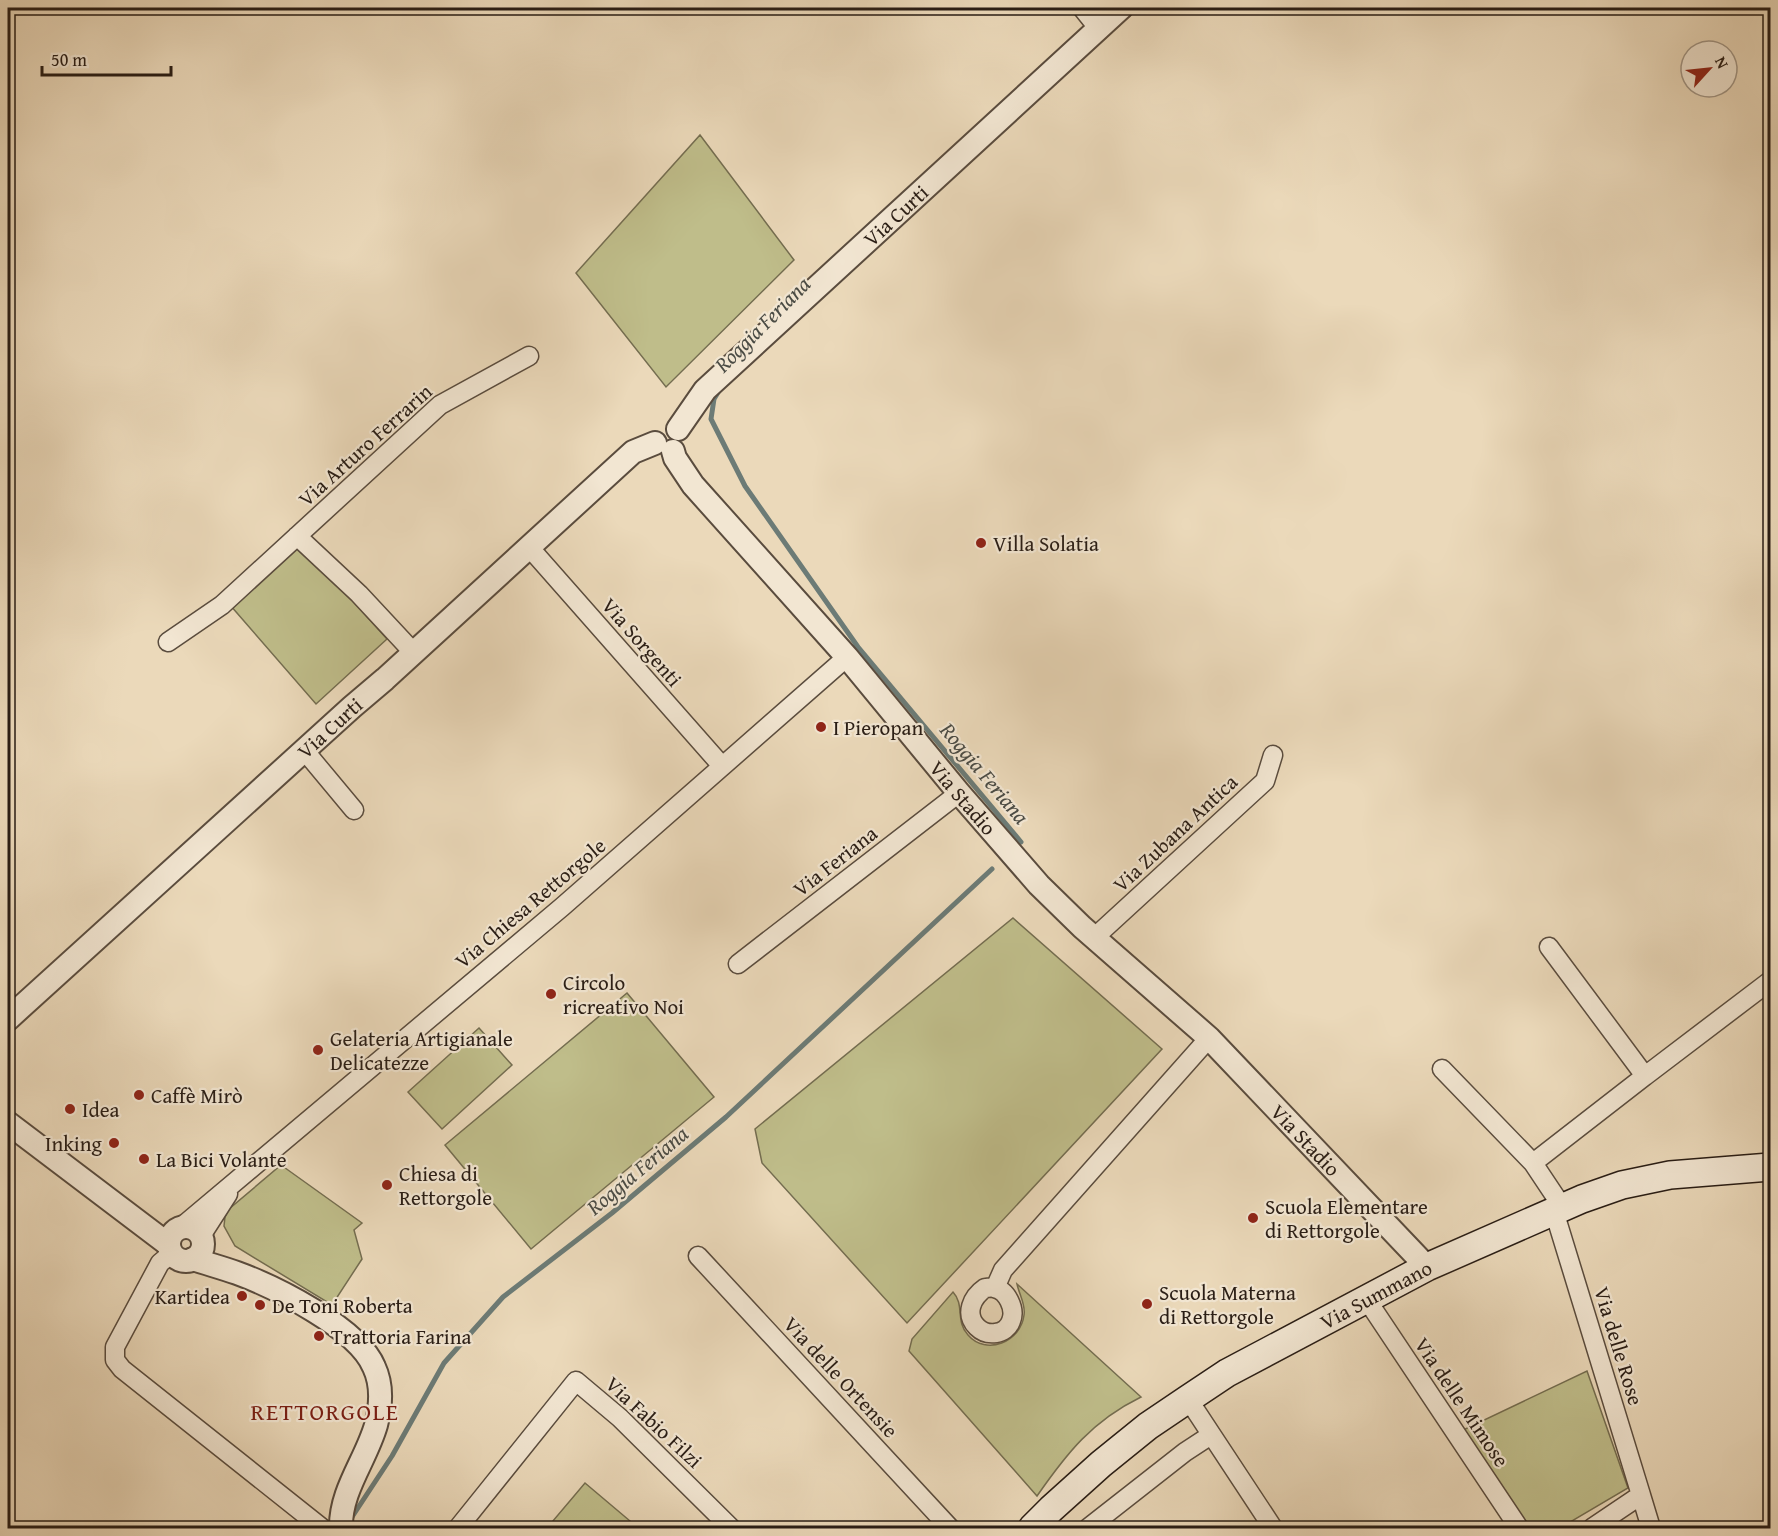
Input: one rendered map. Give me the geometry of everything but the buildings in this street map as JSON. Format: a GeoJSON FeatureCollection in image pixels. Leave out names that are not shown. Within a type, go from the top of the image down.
{"type":"FeatureCollection","features":[{"type":"Feature","properties":{"kind":"main road","name":"Via Summano"},"geometry":{"type":"LineString","coordinates":[[1032,1528],[1101,1464],[1148,1426],[1227,1373],[1427,1267],[1558,1209],[1622,1185],[1670,1175],[1770,1167]]}},
{"type":"Feature","properties":{"kind":"street"},"geometry":{"type":"LineString","coordinates":[[1082,8],[1098,28]]}},
{"type":"Feature","properties":{"kind":"street","name":"Via Curti"},"geometry":{"type":"LineString","coordinates":[[8,1019],[633,452],[669,441],[705,390],[1121,8]]}},
{"type":"Feature","properties":{"kind":"street","name":"Via Arturo Ferrarin"},"geometry":{"type":"LineString","coordinates":[[168,642],[222,605],[440,405],[529,356]]}},
{"type":"Feature","properties":{"kind":"street","name":"Via Stadio"},"geometry":{"type":"LineString","coordinates":[[669,441],[675,458],[693,485],[847,657],[959,793],[1039,885],[1209,1038],[1427,1267]]}},
{"type":"Feature","properties":{"kind":"street","name":"Via Arturo Ferrarin"},"geometry":{"type":"LineString","coordinates":[[297,536],[359,594],[414,653]]}},
{"type":"Feature","properties":{"kind":"street","name":"Via Sorgenti"},"geometry":{"type":"LineString","coordinates":[[529,547],[722,766]]}},
{"type":"Feature","properties":{"kind":"street","name":"Via Chiesa Rettorgole"},"geometry":{"type":"LineString","coordinates":[[322,1528],[122,1370],[116,1360],[115,1347],[160,1263],[185,1242],[238,1178],[562,907],[847,657]]}},
{"type":"Feature","properties":{"kind":"street"},"geometry":{"type":"LineString","coordinates":[[304,750],[354,810]]}},
{"type":"Feature","properties":{"kind":"street","name":"Via Zubana Antica"},"geometry":{"type":"LineString","coordinates":[[1095,937],[1265,781],[1273,755]]}},
{"type":"Feature","properties":{"kind":"street","name":"Via Feriana"},"geometry":{"type":"LineString","coordinates":[[738,964],[959,793]]}},
{"type":"Feature","properties":{"kind":"street"},"geometry":{"type":"LineString","coordinates":[[1549,947],[1645,1076]]}},
{"type":"Feature","properties":{"kind":"street"},"geometry":{"type":"LineString","coordinates":[[1533,1163],[1770,981]]}},
{"type":"Feature","properties":{"kind":"street"},"geometry":{"type":"LineString","coordinates":[[995,1287],[1003,1270],[1209,1038]]}},
{"type":"Feature","properties":{"kind":"street","name":"Via delle Rose"},"geometry":{"type":"LineString","coordinates":[[1442,1069],[1533,1163],[1558,1209],[1651,1528]]}},
{"type":"Feature","properties":{"kind":"street"},"geometry":{"type":"LineString","coordinates":[[8,1124],[131,1215],[185,1242],[237,1273],[279,1292],[327,1320],[355,1341],[374,1366],[382,1397],[375,1427],[341,1513],[341,1528]]}},
{"type":"Feature","properties":{"kind":"street","name":"Via delle Ortensie"},"geometry":{"type":"LineString","coordinates":[[698,1256],[950,1528]]}},
{"type":"Feature","properties":{"kind":"street","name":"Via delle Mimose"},"geometry":{"type":"LineString","coordinates":[[1367,1300],[1519,1528]]}},
{"type":"Feature","properties":{"kind":"street","name":"Via Fabio Filzi"},"geometry":{"type":"LineString","coordinates":[[458,1528],[576,1382],[621,1418],[731,1528]]}},
{"type":"Feature","properties":{"kind":"street"},"geometry":{"type":"LineString","coordinates":[[1188,1399],[1273,1528]]}},
{"type":"Feature","properties":{"kind":"street"},"geometry":{"type":"LineString","coordinates":[[1088,1528],[1185,1452],[1211,1435]]}},
{"type":"Feature","properties":{"kind":"street"},"geometry":{"type":"LineString","coordinates":[[1592,1528],[1641,1495]]}},
{"type":"Feature","properties":{"kind":"shaded area"},"geometry":{"type":"Polygon","coordinates":[[[700,135],[794,260],[666,387],[576,273],[700,135]]]}},
{"type":"Feature","properties":{"kind":"shaded area"},"geometry":{"type":"Polygon","coordinates":[[[297,539],[387,639],[316,704],[224,598],[297,539]]]}},
{"type":"Feature","properties":{"kind":"shaded area"},"geometry":{"type":"Polygon","coordinates":[[[1013,918],[1162,1049],[907,1323],[762,1163],[755,1129],[1013,918]]]}},
{"type":"Feature","properties":{"kind":"shaded area"},"geometry":{"type":"Polygon","coordinates":[[[627,993],[714,1097],[531,1249],[445,1145],[627,993]]]}},
{"type":"Feature","properties":{"kind":"shaded area"},"geometry":{"type":"Polygon","coordinates":[[[479,1028],[512,1065],[442,1129],[408,1092],[479,1028]]]}},
{"type":"Feature","properties":{"kind":"shaded area"},"geometry":{"type":"Polygon","coordinates":[[[281,1165],[362,1223],[354,1230],[362,1259],[332,1305],[235,1246],[224,1226],[229,1209],[281,1165]]]}},
{"type":"Feature","properties":{"kind":"shaded area"},"geometry":{"type":"Polygon","coordinates":[[[1017,1284],[1141,1397],[1108,1417],[1082,1439],[1037,1496],[909,1351],[912,1339],[953,1292],[959,1302],[964,1330],[975,1341],[984,1345],[993,1345],[1010,1339],[1017,1332],[1024,1315],[1017,1284]]]}},
{"type":"Feature","properties":{"kind":"shaded area"},"geometry":{"type":"Polygon","coordinates":[[[1587,1371],[1628,1488],[1560,1528],[1527,1528],[1461,1431],[1587,1371]]]}},
{"type":"Feature","properties":{"kind":"shaded area"},"geometry":{"type":"Polygon","coordinates":[[[585,1483],[630,1521],[624,1528],[547,1528],[585,1483]]]}},
{"type":"Feature","properties":{"kind":"waterway","name":"Roggia Feriana"},"geometry":{"type":"LineString","coordinates":[[1127,16],[1137,8]]}},
{"type":"Feature","properties":{"kind":"waterway","name":"Roggia Feriana"},"geometry":{"type":"LineString","coordinates":[[720,389],[714,399],[711,419],[745,486],[858,647],[1021,842]]}},
{"type":"Feature","properties":{"kind":"waterway","name":"Roggia Feriana"},"geometry":{"type":"LineString","coordinates":[[350,1520],[392,1456],[444,1363],[503,1297],[612,1213],[726,1117],[992,869]]}},
{"type":"Feature","properties":{"kind":"place","name":"Villa Solatia"},"geometry":{"type":"Point","coordinates":[981,543]}},
{"type":"Feature","properties":{"kind":"place","name":"I Pieropan"},"geometry":{"type":"Point","coordinates":[821,727]}},
{"type":"Feature","properties":{"kind":"place","name":"Circolo ricreativo Noi"},"geometry":{"type":"Point","coordinates":[551,994]}},
{"type":"Feature","properties":{"kind":"place","name":"Gelateria Artigianale Delicatezze"},"geometry":{"type":"Point","coordinates":[318,1050]}},
{"type":"Feature","properties":{"kind":"place","name":"Caffè Mirò"},"geometry":{"type":"Point","coordinates":[139,1095]}},
{"type":"Feature","properties":{"kind":"place","name":"Idea"},"geometry":{"type":"Point","coordinates":[70,1109]}},
{"type":"Feature","properties":{"kind":"place","name":"Inking"},"geometry":{"type":"Point","coordinates":[114,1143]}},
{"type":"Feature","properties":{"kind":"place","name":"La Bici Volante"},"geometry":{"type":"Point","coordinates":[144,1159]}},
{"type":"Feature","properties":{"kind":"place","name":"Chiesa di Rettorgole"},"geometry":{"type":"Point","coordinates":[387,1185]}},
{"type":"Feature","properties":{"kind":"place","name":"Scuola Elementare di Rettorgole"},"geometry":{"type":"Point","coordinates":[1253,1218]}},
{"type":"Feature","properties":{"kind":"place","name":"Kartidea"},"geometry":{"type":"Point","coordinates":[242,1296]}},
{"type":"Feature","properties":{"kind":"place","name":"Scuola Materna di Rettorgole"},"geometry":{"type":"Point","coordinates":[1147,1304]}},
{"type":"Feature","properties":{"kind":"place","name":"De Toni Roberta"},"geometry":{"type":"Point","coordinates":[260,1305]}},
{"type":"Feature","properties":{"kind":"place","name":"Trattoria Farina"},"geometry":{"type":"Point","coordinates":[319,1336]}},
{"type":"Feature","properties":{"kind":"district","name":"RETTORGOLE"},"geometry":{"type":"Point","coordinates":[325,1411]}}]}
